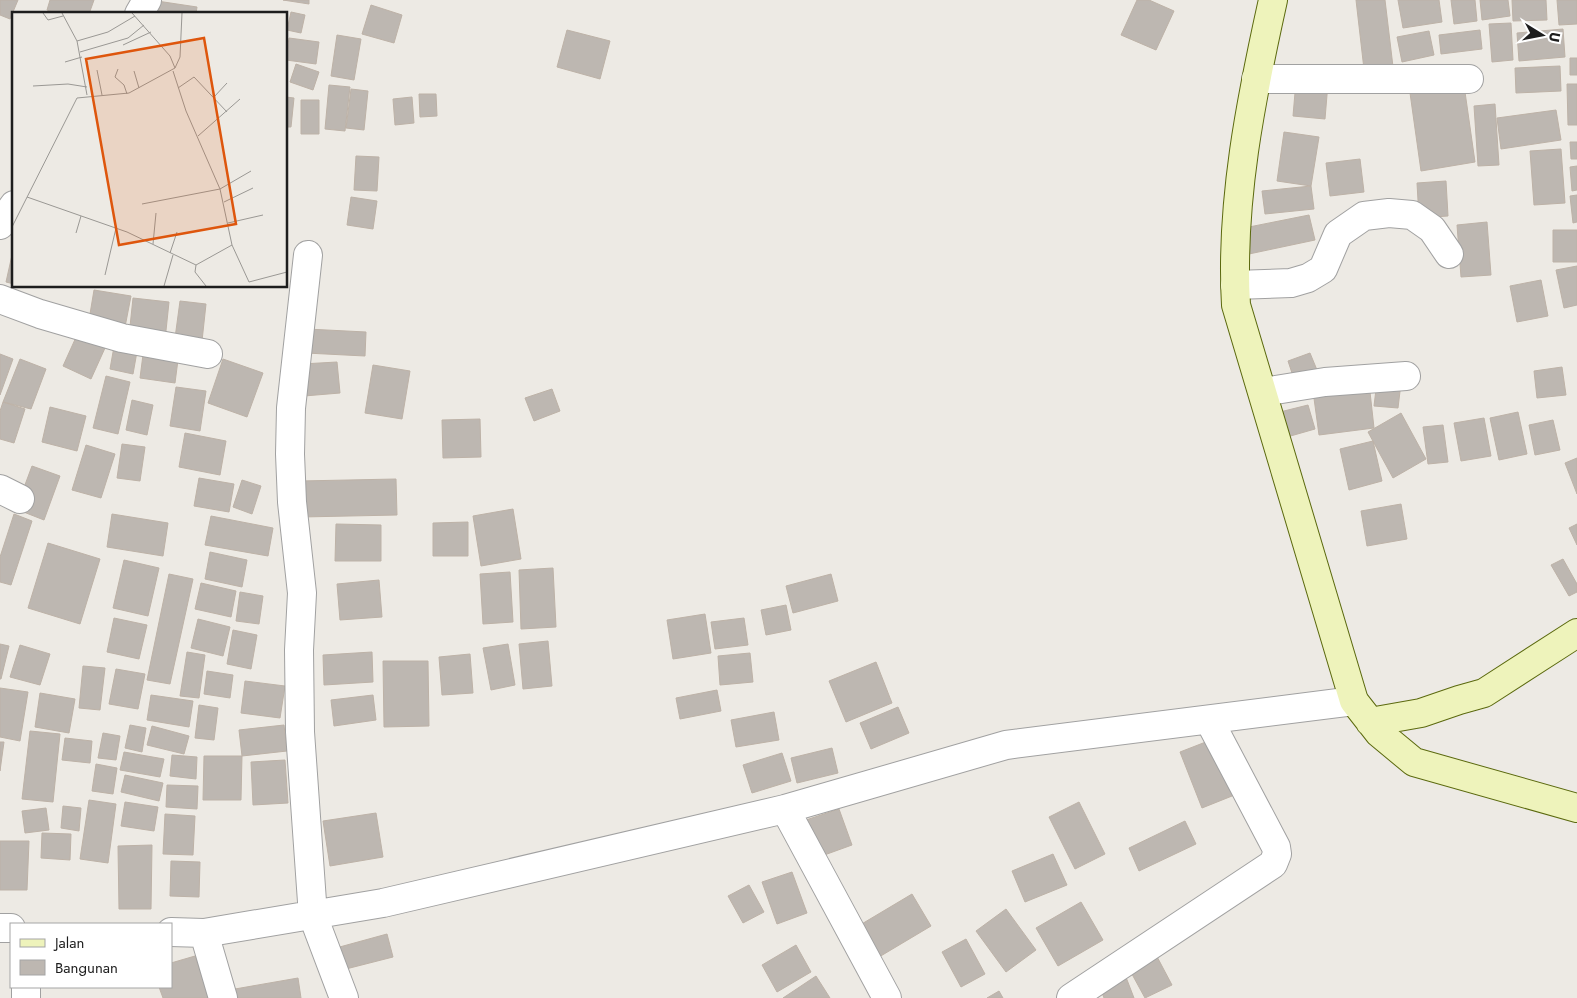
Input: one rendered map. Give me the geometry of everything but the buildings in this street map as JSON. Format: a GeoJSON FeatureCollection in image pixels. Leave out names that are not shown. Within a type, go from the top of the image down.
{"type":"FeatureCollection","features":[{"type":"Feature","properties":{"kind":"street"},"geometry":{"type":"LineString","coordinates":[[1273,0],[1256,79],[1239,185],[1236,305],[1362,712],[1379,733],[1414,762],[1577,808]]}},
{"type":"Feature","properties":{"kind":"street"},"geometry":{"type":"LineString","coordinates":[[1256,79],[1469,79]]}},
{"type":"Feature","properties":{"kind":"street"},"geometry":{"type":"LineString","coordinates":[[0,225],[12,208]]}},
{"type":"Feature","properties":{"kind":"street"},"geometry":{"type":"LineString","coordinates":[[1235,285],[1291,283],[1308,278],[1323,269],[1338,234],[1364,216],[1389,213],[1412,215],[1432,229],[1449,254]]}},
{"type":"Feature","properties":{"kind":"street"},"geometry":{"type":"LineString","coordinates":[[308,255],[291,408],[290,454],[292,502],[299,550],[302,594],[299,650],[300,732],[313,916],[344,998]]}},
{"type":"Feature","properties":{"kind":"street"},"geometry":{"type":"LineString","coordinates":[[0,298],[40,314],[122,338],[208,354]]}},
{"type":"Feature","properties":{"kind":"street"},"geometry":{"type":"LineString","coordinates":[[1263,392],[1325,382],[1406,376]]}},
{"type":"Feature","properties":{"kind":"street"},"geometry":{"type":"LineString","coordinates":[[172,932],[204,933],[383,903],[785,809],[1006,745],[1209,720],[1362,712],[1422,713],[1484,693],[1577,633]]}},
{"type":"Feature","properties":{"kind":"street"},"geometry":{"type":"LineString","coordinates":[[1076,997],[1273,864],[1276,847],[1209,720]]}},
{"type":"Feature","properties":{"kind":"street"},"geometry":{"type":"LineString","coordinates":[[785,809],[887,998]]}},
{"type":"Feature","properties":{"kind":"street"},"geometry":{"type":"LineString","coordinates":[[204,933],[223,998]]}}]}
